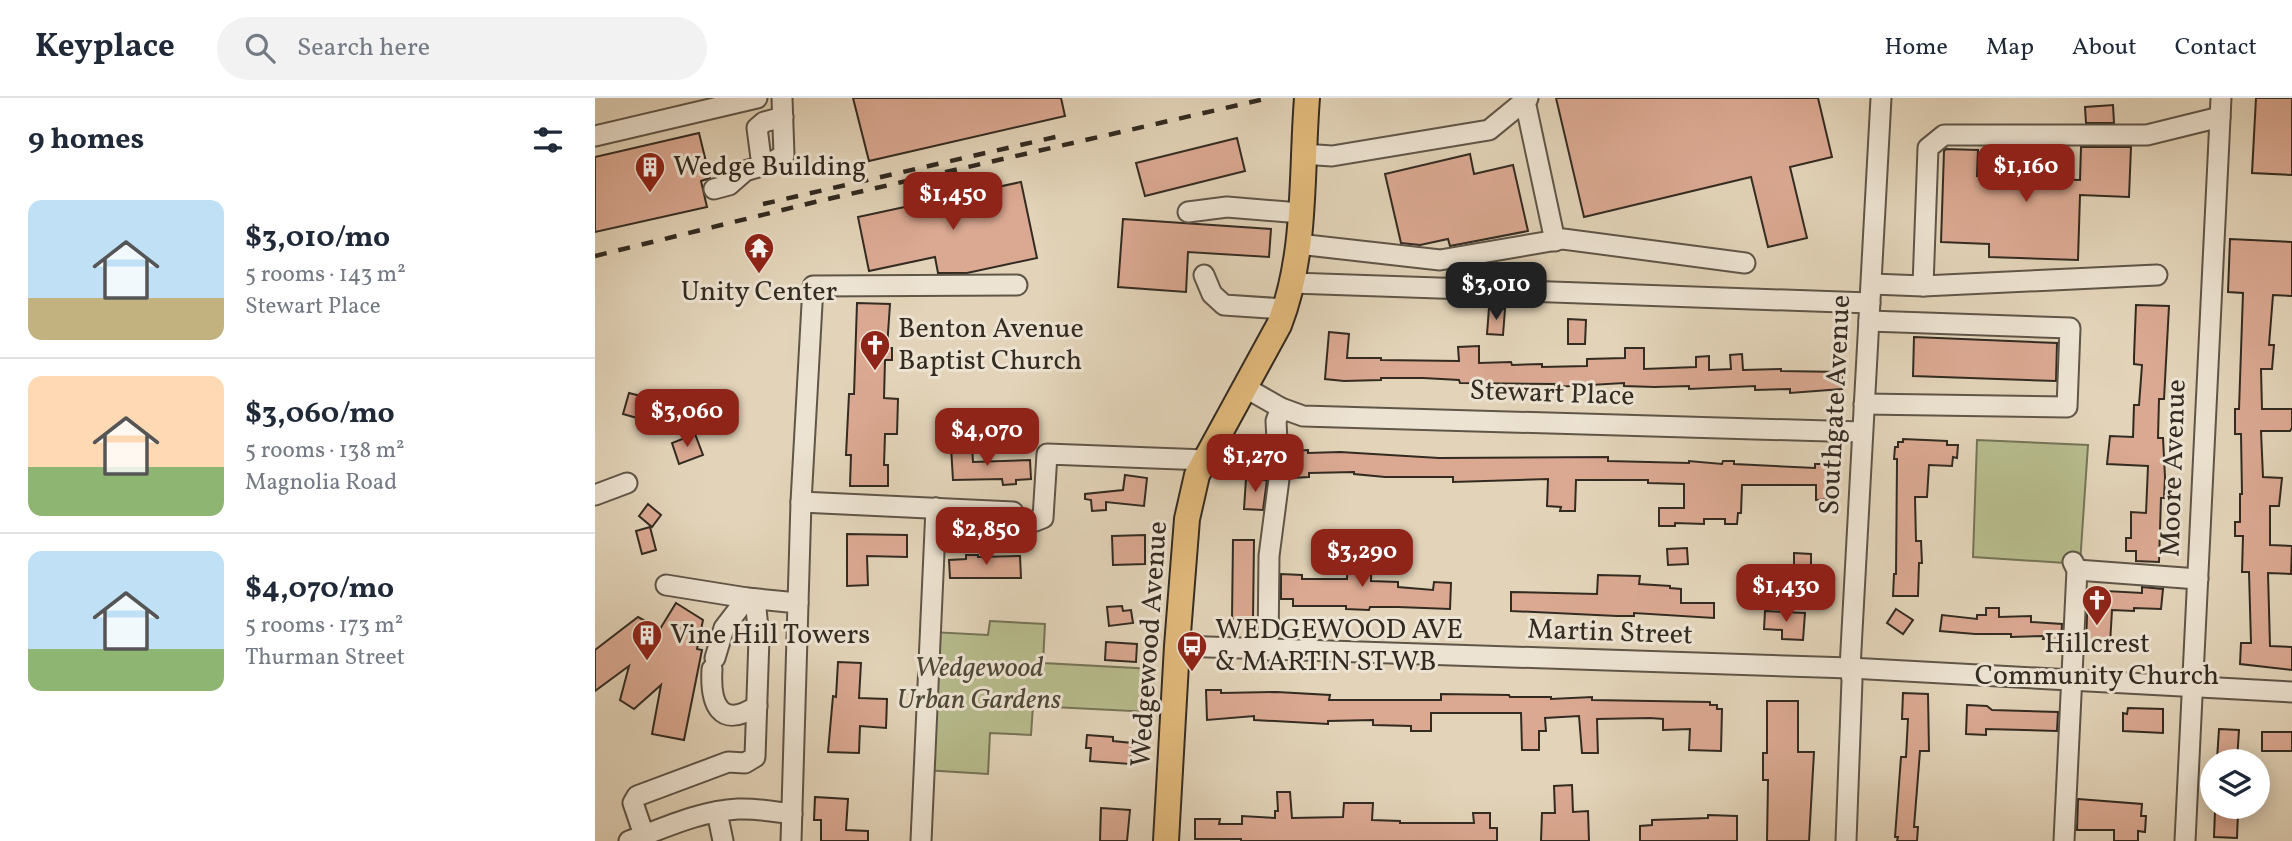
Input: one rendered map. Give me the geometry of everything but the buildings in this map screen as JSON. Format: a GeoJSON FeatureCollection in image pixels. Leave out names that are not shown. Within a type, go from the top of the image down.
{"type":"FeatureCollection","features":[{"type":"Feature","properties":{"kind":"main road","name":"Wedgewood Avenue"},"geometry":{"type":"LineString","coordinates":[[1166,841],[1187,519],[1198,475],[1246,388],[1285,309],[1299,244],[1307,98]]}},
{"type":"Feature","properties":{"kind":"street"},"geometry":{"type":"LineString","coordinates":[[595,136],[757,98]]}},
{"type":"Feature","properties":{"kind":"street","name":"Southgate Avenue"},"geometry":{"type":"LineString","coordinates":[[1846,841],[1852,680],[1850,668],[1881,98]]}},
{"type":"Feature","properties":{"kind":"street"},"geometry":{"type":"LineString","coordinates":[[1302,153],[1332,156],[1489,130],[1526,99],[1555,241]]}},
{"type":"Feature","properties":{"kind":"street"},"geometry":{"type":"LineString","coordinates":[[714,189],[729,185],[744,171],[784,155],[782,108]]}},
{"type":"Feature","properties":{"kind":"street"},"geometry":{"type":"LineString","coordinates":[[762,166],[757,128],[782,108]]}},
{"type":"Feature","properties":{"kind":"street"},"geometry":{"type":"LineString","coordinates":[[1923,286],[1928,148],[1944,135],[2147,135],[2220,108]]}},
{"type":"Feature","properties":{"kind":"street","name":"Moore Avenue"},"geometry":{"type":"LineString","coordinates":[[2185,841],[2220,108]]}},
{"type":"Feature","properties":{"kind":"street"},"geometry":{"type":"LineString","coordinates":[[1188,212],[1227,207],[1300,212]]}},
{"type":"Feature","properties":{"kind":"street"},"geometry":{"type":"LineString","coordinates":[[1299,244],[1440,260],[1563,239],[1745,263]]}},
{"type":"Feature","properties":{"kind":"street"},"geometry":{"type":"LineString","coordinates":[[1204,275],[1212,294],[1224,305],[1285,309]]}},
{"type":"Feature","properties":{"kind":"street"},"geometry":{"type":"LineString","coordinates":[[1870,303],[1923,286],[2157,275]]}},
{"type":"Feature","properties":{"kind":"street"},"geometry":{"type":"LineString","coordinates":[[1292,283],[1870,303],[2070,328],[2067,407],[1864,404]]}},
{"type":"Feature","properties":{"kind":"street"},"geometry":{"type":"LineString","coordinates":[[791,841],[801,502],[813,286],[1017,285]]}},
{"type":"Feature","properties":{"kind":"street","name":"Stewart Place"},"geometry":{"type":"LineString","coordinates":[[1246,388],[1281,408],[1303,415],[1862,432]]}},
{"type":"Feature","properties":{"kind":"street"},"geometry":{"type":"LineString","coordinates":[[1268,650],[1269,556],[1279,479],[1276,421],[1281,408]]}},
{"type":"Feature","properties":{"kind":"street"},"geometry":{"type":"LineString","coordinates":[[936,508],[950,520],[979,526],[1016,527],[1043,518],[1047,454],[1206,460]]}},
{"type":"Feature","properties":{"kind":"street"},"geometry":{"type":"LineString","coordinates":[[595,495],[627,483]]}},
{"type":"Feature","properties":{"kind":"street"},"geometry":{"type":"LineString","coordinates":[[801,502],[1013,512]]}},
{"type":"Feature","properties":{"kind":"street"},"geometry":{"type":"LineString","coordinates":[[921,841],[936,508]]}},
{"type":"Feature","properties":{"kind":"street"},"geometry":{"type":"LineString","coordinates":[[2064,841],[2075,566],[2198,579]]}},
{"type":"Feature","properties":{"kind":"street"},"geometry":{"type":"LineString","coordinates":[[666,585],[751,599],[798,603]]}},
{"type":"Feature","properties":{"kind":"street"},"geometry":{"type":"LineString","coordinates":[[751,599],[724,628],[714,663],[711,692],[717,708],[727,715],[744,714],[757,706]]}},
{"type":"Feature","properties":{"kind":"street"},"geometry":{"type":"LineString","coordinates":[[751,599],[759,638],[755,757],[745,763],[728,762],[637,796],[633,803],[637,838],[691,818],[717,812],[740,809],[792,814]]}},
{"type":"Feature","properties":{"kind":"street","name":"Martin Street"},"geometry":{"type":"LineString","coordinates":[[1177,646],[1850,668],[2292,692]]}},
{"type":"Feature","properties":{"kind":"street"},"geometry":{"type":"LineString","coordinates":[[717,812],[723,841]]}},
{"type":"Feature","properties":{"kind":"green space","name":"Hillcrest Community Church"},"geometry":{"type":"Polygon","coordinates":[[[1977,440],[2088,445],[2080,564],[1973,557],[1977,440]]]}},
{"type":"Feature","properties":{"kind":"green space","name":"Wedgewood Urban Gardens"},"geometry":{"type":"Polygon","coordinates":[[[990,621],[1045,624],[1043,663],[1154,669],[1152,712],[1033,706],[1031,735],[990,733],[988,774],[924,770],[932,632],[988,635],[990,621]]]}},
{"type":"Feature","properties":{"kind":"railway"},"geometry":{"type":"LineString","coordinates":[[595,256],[815,202],[1269,98]]}},
{"type":"Feature","properties":{"kind":"railway"},"geometry":{"type":"LineString","coordinates":[[763,204],[1064,135]]}},
{"type":"Feature","properties":{"kind":"place","name":"Wedge Building"},"geometry":{"type":"Point","coordinates":[650,194]}},
{"type":"Feature","properties":{"kind":"place","name":"Unity Center"},"geometry":{"type":"Point","coordinates":[759,275]}},
{"type":"Feature","properties":{"kind":"place","name":"Benton Avenue Baptist Church"},"geometry":{"type":"Point","coordinates":[875,372]}},
{"type":"Feature","properties":{"kind":"place","name":"Hillcrest Community Church"},"geometry":{"type":"Point","coordinates":[2097,627]}},
{"type":"Feature","properties":{"kind":"place","name":"Vine Hill Towers"},"geometry":{"type":"Point","coordinates":[647,662]}},
{"type":"Feature","properties":{"kind":"place","name":"WEDGEWOOD AVE & MARTIN ST WB"},"geometry":{"type":"Point","coordinates":[1192,673]}}]}
